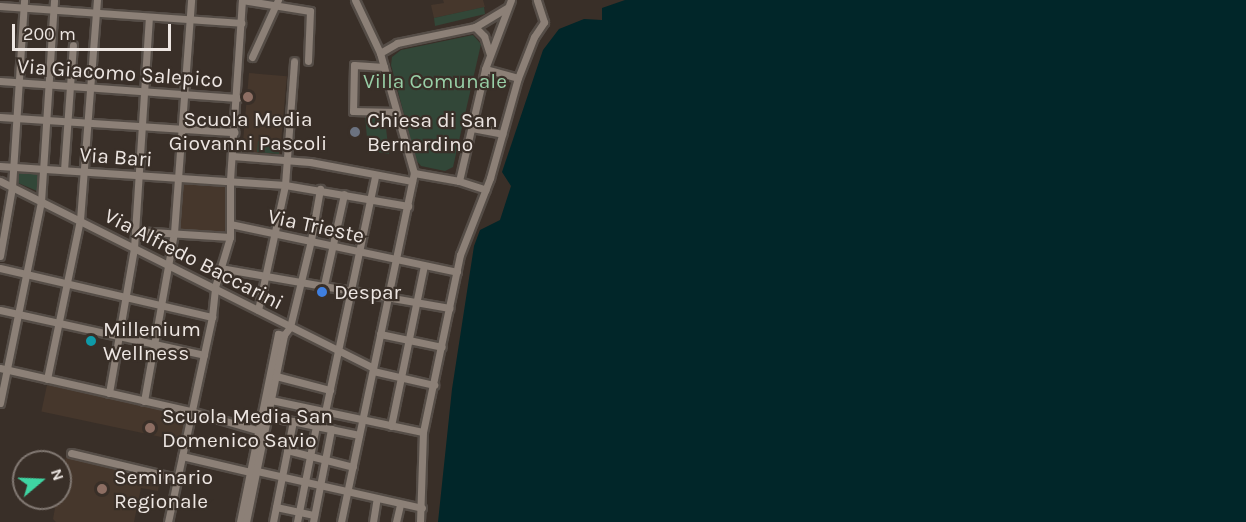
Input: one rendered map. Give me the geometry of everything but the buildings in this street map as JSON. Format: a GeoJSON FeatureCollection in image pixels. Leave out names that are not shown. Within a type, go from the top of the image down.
{"type":"FeatureCollection","features":[{"type":"Feature","properties":{"kind":"street"},"geometry":{"type":"LineString","coordinates":[[0,403],[3,368],[18,313],[41,202],[54,0]]}},
{"type":"Feature","properties":{"kind":"street"},"geometry":{"type":"LineString","coordinates":[[48,379],[80,220],[97,0]]}},
{"type":"Feature","properties":{"kind":"street"},"geometry":{"type":"LineString","coordinates":[[144,401],[174,233],[191,0]]}},
{"type":"Feature","properties":{"kind":"street"},"geometry":{"type":"LineString","coordinates":[[168,522],[212,317],[215,287],[230,237],[230,180],[242,0],[278,4],[310,11],[308,61]]}},
{"type":"Feature","properties":{"kind":"street"},"geometry":{"type":"LineString","coordinates":[[341,522],[413,177],[380,53],[356,0]]}},
{"type":"Feature","properties":{"kind":"street"},"geometry":{"type":"LineString","coordinates":[[459,181],[485,69],[511,0]]}},
{"type":"Feature","properties":{"kind":"street"},"geometry":{"type":"LineString","coordinates":[[420,522],[423,432],[460,255],[486,190],[518,78],[534,37],[544,22],[537,0]]}},
{"type":"Feature","properties":{"kind":"street"},"geometry":{"type":"LineString","coordinates":[[0,256],[10,210],[24,4]]}},
{"type":"Feature","properties":{"kind":"street"},"geometry":{"type":"LineString","coordinates":[[0,6],[24,4],[53,10],[241,23]]}},
{"type":"Feature","properties":{"kind":"street"},"geometry":{"type":"LineString","coordinates":[[252,57],[278,4]]}},
{"type":"Feature","properties":{"kind":"street"},"geometry":{"type":"LineString","coordinates":[[380,53],[397,43],[475,27],[507,8]]}},
{"type":"Feature","properties":{"kind":"street"},"geometry":{"type":"LineString","coordinates":[[109,393],[127,297],[136,231],[149,17]]}},
{"type":"Feature","properties":{"kind":"street"},"geometry":{"type":"LineString","coordinates":[[475,27],[484,36],[490,54]]}},
{"type":"Feature","properties":{"kind":"street"},"geometry":{"type":"LineString","coordinates":[[64,170],[73,45]]}},
{"type":"Feature","properties":{"kind":"street"},"geometry":{"type":"LineString","coordinates":[[258,310],[285,185],[294,61]]}},
{"type":"Feature","properties":{"kind":"street"},"geometry":{"type":"LineString","coordinates":[[384,67],[354,65],[353,111],[396,112]]}},
{"type":"Feature","properties":{"kind":"street"},"geometry":{"type":"LineString","coordinates":[[485,69],[518,78]]}},
{"type":"Feature","properties":{"kind":"street","name":"Via Giacomo Salepico"},"geometry":{"type":"LineString","coordinates":[[0,81],[237,98]]}},
{"type":"Feature","properties":{"kind":"street"},"geometry":{"type":"LineString","coordinates":[[0,117],[234,132]]}},
{"type":"Feature","properties":{"kind":"street"},"geometry":{"type":"LineString","coordinates":[[472,128],[502,134]]}},
{"type":"Feature","properties":{"kind":"street"},"geometry":{"type":"LineString","coordinates":[[232,156],[310,162],[375,176],[459,181],[486,190]]}},
{"type":"Feature","properties":{"kind":"street","name":"Via Bari"},"geometry":{"type":"LineString","coordinates":[[0,166],[285,185],[320,189],[408,206]]}},
{"type":"Feature","properties":{"kind":"street"},"geometry":{"type":"LineString","coordinates":[[325,412],[375,176]]}},
{"type":"Feature","properties":{"kind":"street","name":"Via Alfredo Baccarini"},"geometry":{"type":"LineString","coordinates":[[0,181],[215,287],[290,327],[339,349],[373,370],[434,385]]}},
{"type":"Feature","properties":{"kind":"street"},"geometry":{"type":"LineString","coordinates":[[240,522],[268,416],[284,335],[290,327],[320,189]]}},
{"type":"Feature","properties":{"kind":"street"},"geometry":{"type":"LineString","coordinates":[[324,285],[335,245],[344,194]]}},
{"type":"Feature","properties":{"kind":"street"},"geometry":{"type":"LineString","coordinates":[[0,208],[10,210]]}},
{"type":"Feature","properties":{"kind":"street","name":"Via Trieste"},"geometry":{"type":"LineString","coordinates":[[230,224],[457,272]]}},
{"type":"Feature","properties":{"kind":"street"},"geometry":{"type":"LineString","coordinates":[[136,231],[230,237]]}},
{"type":"Feature","properties":{"kind":"street"},"geometry":{"type":"LineString","coordinates":[[391,426],[424,265]]}},
{"type":"Feature","properties":{"kind":"street"},"geometry":{"type":"LineString","coordinates":[[0,268],[212,317]]}},
{"type":"Feature","properties":{"kind":"street"},"geometry":{"type":"LineString","coordinates":[[220,268],[450,308]]}},
{"type":"Feature","properties":{"kind":"street"},"geometry":{"type":"LineString","coordinates":[[0,310],[204,355]]}},
{"type":"Feature","properties":{"kind":"street"},"geometry":{"type":"LineString","coordinates":[[246,522],[254,471],[257,430],[278,333],[284,335]]}},
{"type":"Feature","properties":{"kind":"street"},"geometry":{"type":"LineString","coordinates":[[380,334],[442,347]]}},
{"type":"Feature","properties":{"kind":"street"},"geometry":{"type":"LineString","coordinates":[[3,368],[191,411],[257,430]]}},
{"type":"Feature","properties":{"kind":"street"},"geometry":{"type":"LineString","coordinates":[[276,376],[330,390]]}},
{"type":"Feature","properties":{"kind":"street"},"geometry":{"type":"LineString","coordinates":[[271,400],[423,432]]}},
{"type":"Feature","properties":{"kind":"street"},"geometry":{"type":"LineString","coordinates":[[268,416],[359,435]]}},
{"type":"Feature","properties":{"kind":"street"},"geometry":{"type":"LineString","coordinates":[[273,522],[293,421]]}},
{"type":"Feature","properties":{"kind":"street"},"geometry":{"type":"LineString","coordinates":[[297,522],[316,426]]}},
{"type":"Feature","properties":{"kind":"street"},"geometry":{"type":"LineString","coordinates":[[276,507],[314,518],[331,429]]}},
{"type":"Feature","properties":{"kind":"street"},"geometry":{"type":"LineString","coordinates":[[287,450],[353,467]]}},
{"type":"Feature","properties":{"kind":"street"},"geometry":{"type":"LineString","coordinates":[[72,453],[177,478]]}},
{"type":"Feature","properties":{"kind":"street"},"geometry":{"type":"LineString","coordinates":[[182,456],[422,508]]}},
{"type":"Feature","properties":{"kind":"street"},"geometry":{"type":"LineString","coordinates":[[373,522],[377,498]]}},
{"type":"Feature","properties":{"kind":"street"},"geometry":{"type":"LineString","coordinates":[[396,522],[400,504]]}},
{"type":"Feature","properties":{"kind":"shaded area"},"geometry":{"type":"Polygon","coordinates":[[[443,0],[483,0],[485,7],[434,18],[431,5],[444,3],[443,0]]]}},
{"type":"Feature","properties":{"kind":"shaded area"},"geometry":{"type":"Polygon","coordinates":[[[249,73],[287,76],[280,156],[242,153],[249,73]]]}},
{"type":"Feature","properties":{"kind":"shaded area"},"geometry":{"type":"Polygon","coordinates":[[[182,183],[228,186],[225,232],[179,229],[182,183]]]}},
{"type":"Feature","properties":{"kind":"shaded area","name":"Scuola Media San Domenico Savio"},"geometry":{"type":"Polygon","coordinates":[[[47,385],[187,415],[181,441],[41,411],[47,385]]]}},
{"type":"Feature","properties":{"kind":"shaded area","name":"Seminario Regionale"},"geometry":{"type":"Polygon","coordinates":[[[72,457],[160,478],[158,491],[141,488],[134,522],[56,522],[53,519],[55,510],[72,510],[72,457]]]}},
{"type":"Feature","properties":{"kind":"green space"},"geometry":{"type":"Polygon","coordinates":[[[484,7],[485,14],[435,26],[434,18],[484,7]]]}},
{"type":"Feature","properties":{"kind":"green space","name":"Villa Comunale"},"geometry":{"type":"Polygon","coordinates":[[[473,35],[481,44],[453,167],[445,171],[421,166],[416,160],[391,65],[392,57],[401,50],[473,35]]]}},
{"type":"Feature","properties":{"kind":"green space"},"geometry":{"type":"Polygon","coordinates":[[[365,115],[380,115],[386,128],[389,154],[368,150],[365,115]]]}},
{"type":"Feature","properties":{"kind":"green space"},"geometry":{"type":"Polygon","coordinates":[[[258,141],[280,143],[279,154],[257,152],[258,141]]]}},
{"type":"Feature","properties":{"kind":"green space"},"geometry":{"type":"Polygon","coordinates":[[[18,171],[39,171],[37,191],[16,182],[18,171]]]}},
{"type":"Feature","properties":{"kind":"water"},"geometry":{"type":"Polygon","coordinates":[[[625,0],[1246,0],[1246,522],[438,522],[452,389],[474,246],[480,230],[500,220],[511,186],[502,172],[543,50],[559,29],[584,19],[602,20],[602,8],[625,0]]]}},
{"type":"Feature","properties":{"kind":"place","name":"Scuola Media Giovanni Pascoli"},"geometry":{"type":"Point","coordinates":[248,97]}},
{"type":"Feature","properties":{"kind":"place","name":"Chiesa di San Bernardino"},"geometry":{"type":"Point","coordinates":[355,132]}},
{"type":"Feature","properties":{"kind":"place","name":"Despar"},"geometry":{"type":"Point","coordinates":[322,292]}},
{"type":"Feature","properties":{"kind":"place","name":"Millenium Wellness"},"geometry":{"type":"Point","coordinates":[91,341]}},
{"type":"Feature","properties":{"kind":"place","name":"Scuola Media San Domenico Savio"},"geometry":{"type":"Point","coordinates":[150,428]}},
{"type":"Feature","properties":{"kind":"place","name":"Seminario Regionale"},"geometry":{"type":"Point","coordinates":[102,489]}}]}
